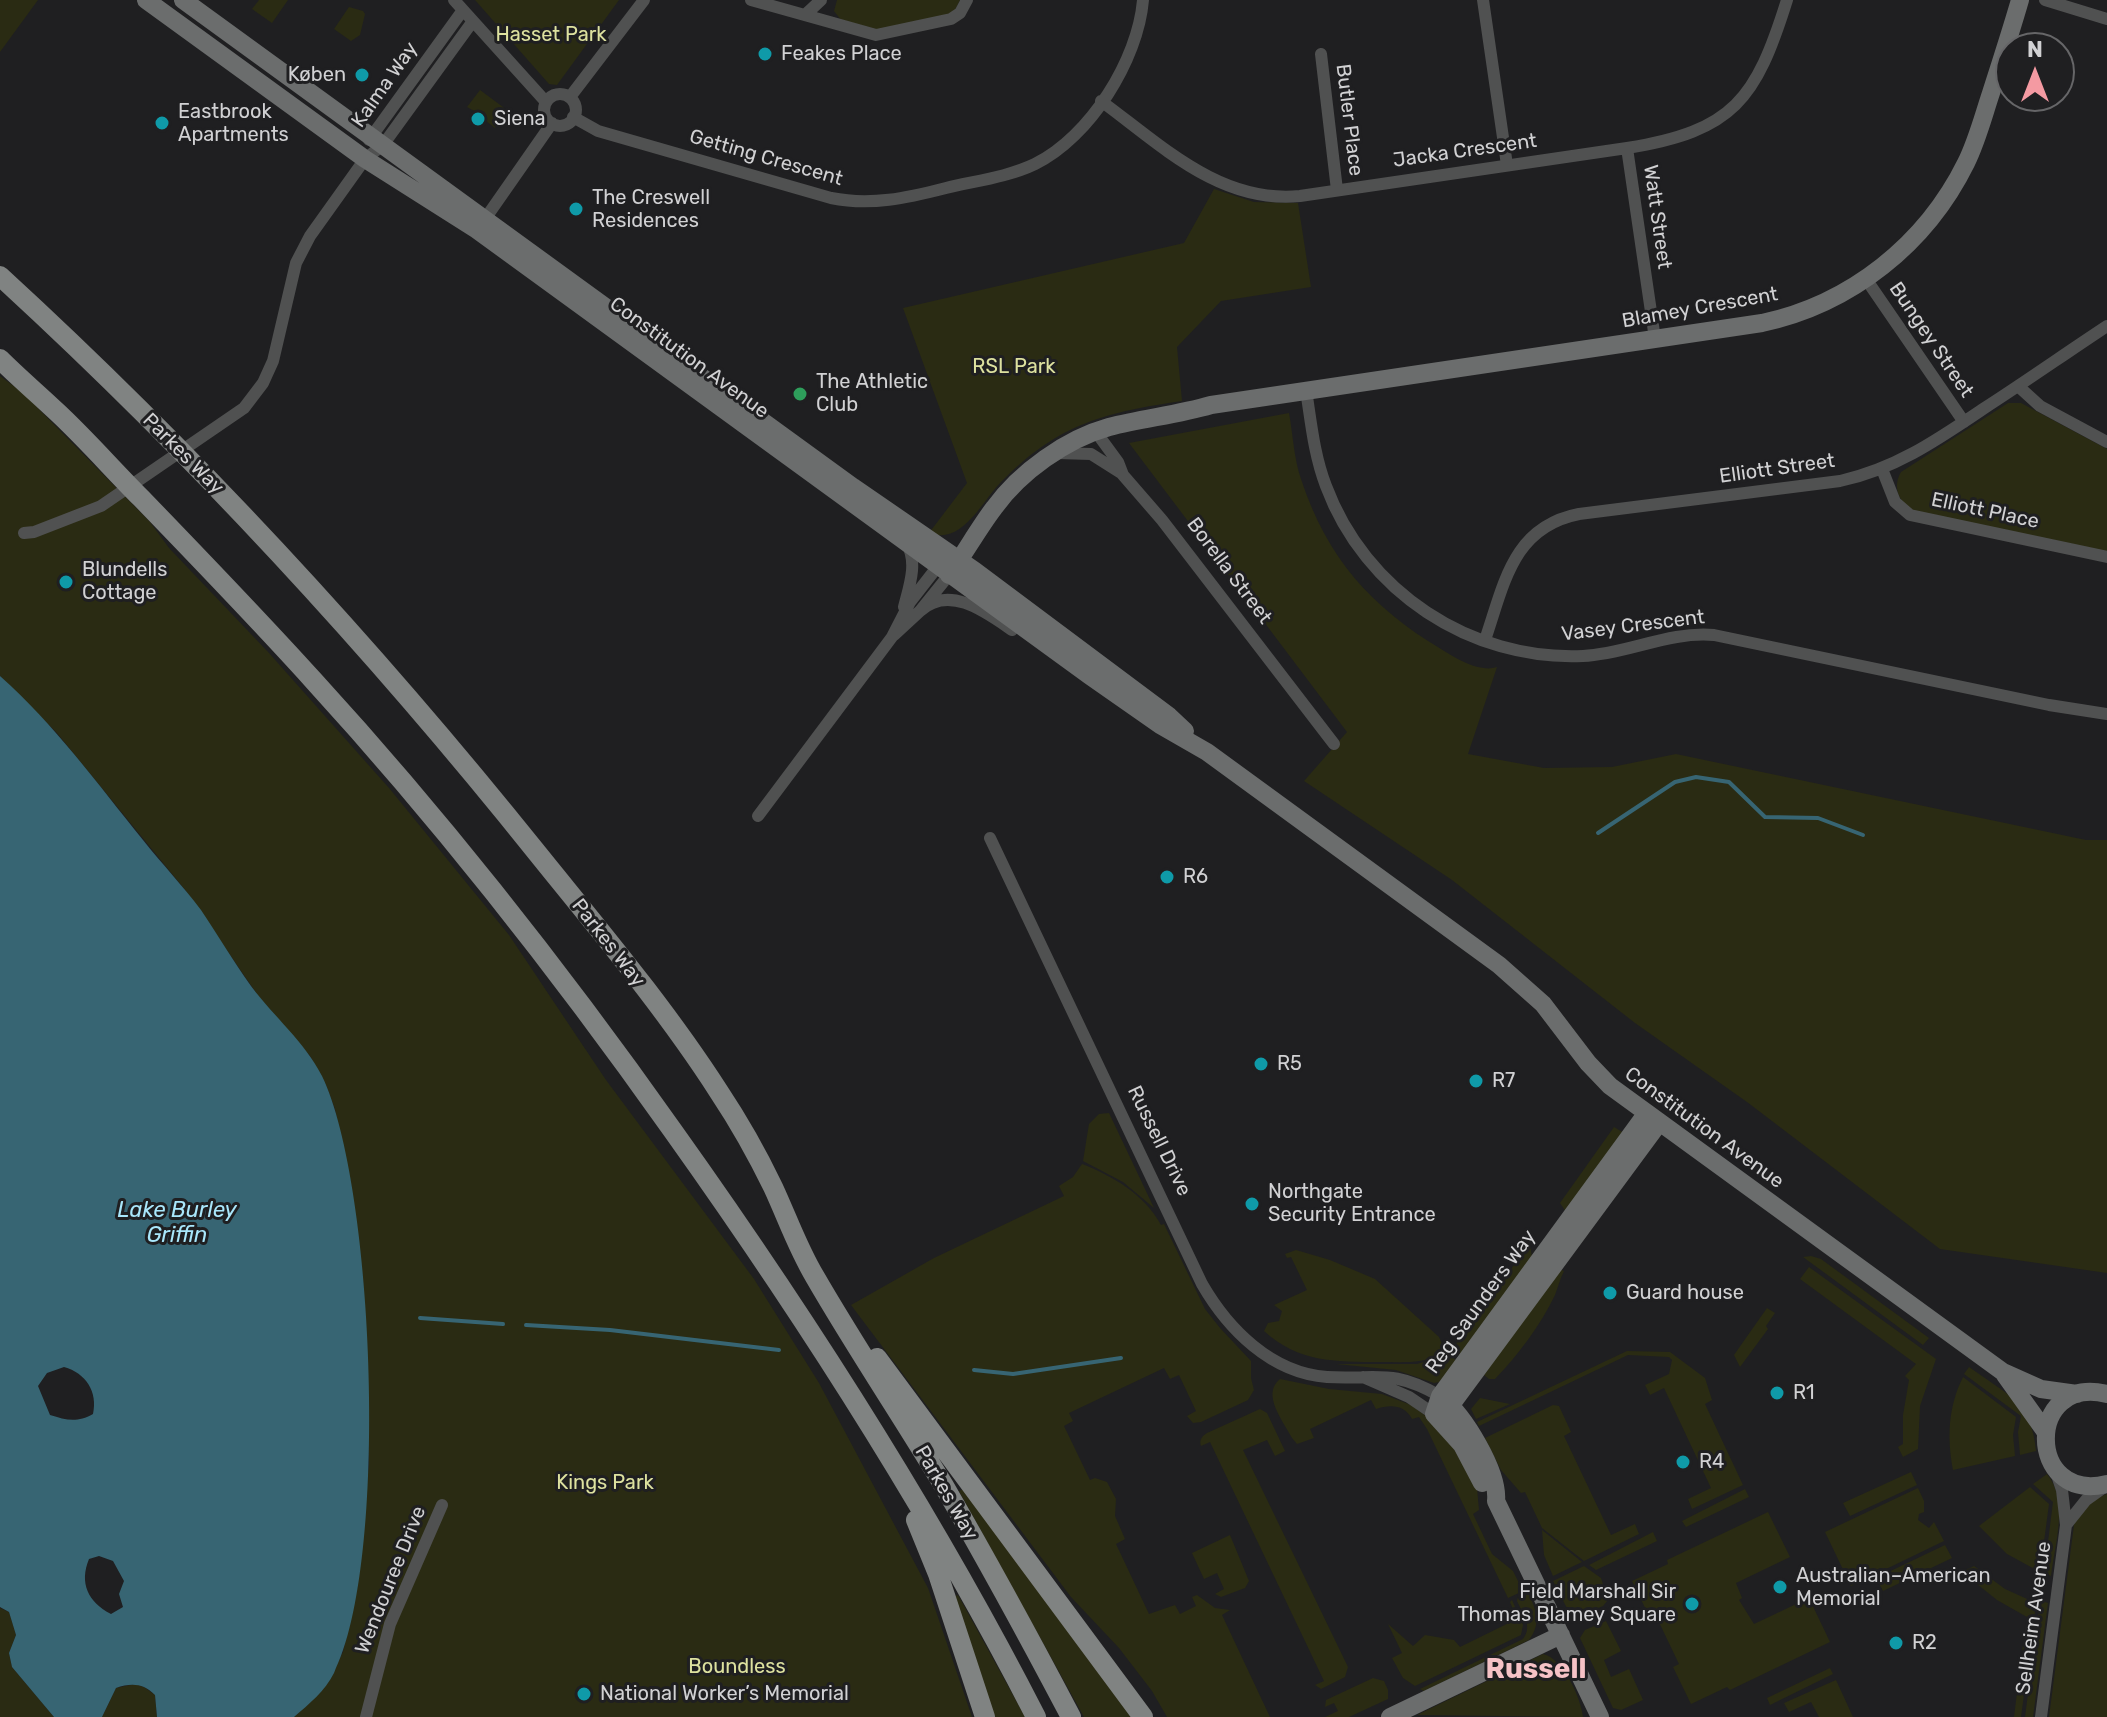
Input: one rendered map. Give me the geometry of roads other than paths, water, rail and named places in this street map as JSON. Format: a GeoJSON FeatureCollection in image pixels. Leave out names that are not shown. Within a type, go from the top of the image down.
{"type":"FeatureCollection","features":[{"type":"Feature","properties":{"kind":"main road","name":"Parkes Way"},"geometry":{"type":"LineString","coordinates":[[0,276],[205,474],[408,696],[505,812],[656,1005],[718,1089],[741,1127],[812,1273],[943,1485],[1071,1717]]}},
{"type":"Feature","properties":{"kind":"main road","name":"Parkes Way"},"geometry":{"type":"LineString","coordinates":[[0,359],[207,565],[315,681],[513,916],[631,1070],[726,1205],[875,1432],[960,1575],[1036,1717]]}},
{"type":"Feature","properties":{"kind":"main road"},"geometry":{"type":"LineString","coordinates":[[833,1307],[902,1389],[965,1480],[1143,1717]]}},
{"type":"Feature","properties":{"kind":"main road"},"geometry":{"type":"LineString","coordinates":[[875,1432],[935,1567],[985,1717]]}},
{"type":"Feature","properties":{"kind":"main road"},"geometry":{"type":"LineString","coordinates":[[1118,1682],[1147,1704],[1157,1717]]}},
{"type":"Feature","properties":{"kind":"street","name":"Constitution Avenue"},"geometry":{"type":"LineString","coordinates":[[146,0],[365,159],[477,230],[948,564],[1169,716],[1207,752]]}},
{"type":"Feature","properties":{"kind":"street","name":"Constitution Avenue"},"geometry":{"type":"LineString","coordinates":[[183,0],[485,219],[898,534],[948,564],[1038,639],[1160,725],[1207,752],[1511,974],[1543,1004],[1598,1075],[1653,1119],[2003,1372],[2041,1389],[2107,1394]]}},
{"type":"Feature","properties":{"kind":"street"},"geometry":{"type":"LineString","coordinates":[[570,97],[644,0]]}},
{"type":"Feature","properties":{"kind":"street"},"geometry":{"type":"LineString","coordinates":[[751,0],[881,36],[948,21],[960,13],[967,0]]}},
{"type":"Feature","properties":{"kind":"street"},"geometry":{"type":"LineString","coordinates":[[805,15],[821,0]]}},
{"type":"Feature","properties":{"kind":"street","name":"Getting Crescent"},"geometry":{"type":"LineString","coordinates":[[573,117],[588,127],[616,136],[831,198],[867,202],[907,197],[1031,166],[1064,144],[1101,101],[1131,53],[1143,0]]}},
{"type":"Feature","properties":{"kind":"street"},"geometry":{"type":"LineString","coordinates":[[1483,0],[1507,165]]}},
{"type":"Feature","properties":{"kind":"street","name":"Jacka Crescent"},"geometry":{"type":"LineString","coordinates":[[1101,101],[1202,174],[1232,189],[1277,197],[1627,148],[1688,135],[1715,121],[1737,103],[1756,80],[1768,57],[1787,0]]}},
{"type":"Feature","properties":{"kind":"street","name":"Blamey Crescent"},"geometry":{"type":"LineString","coordinates":[[948,564],[1015,475],[1054,445],[1093,428],[1211,405],[1782,318],[1821,304],[1866,279],[1919,233],[1937,212],[1976,140],[2020,0]]}},
{"type":"Feature","properties":{"kind":"street"},"geometry":{"type":"LineString","coordinates":[[2045,0],[2107,19]]}},
{"type":"Feature","properties":{"kind":"street","name":"Kalma Way"},"geometry":{"type":"LineString","coordinates":[[365,159],[459,5]]}},
{"type":"Feature","properties":{"kind":"street"},"geometry":{"type":"LineString","coordinates":[[459,5],[546,102]]}},
{"type":"Feature","properties":{"kind":"street","name":"Kalma Way"},"geometry":{"type":"LineString","coordinates":[[377,140],[473,21]]}},
{"type":"Feature","properties":{"kind":"street","name":"Butler Place"},"geometry":{"type":"LineString","coordinates":[[1321,54],[1337,190]]}},
{"type":"Feature","properties":{"kind":"street"},"geometry":{"type":"LineString","coordinates":[[552,123],[544,111],[546,102],[557,94],[570,97]]}},
{"type":"Feature","properties":{"kind":"street"},"geometry":{"type":"LineString","coordinates":[[552,123],[566,124],[573,117],[576,109],[570,97]]}},
{"type":"Feature","properties":{"kind":"street"},"geometry":{"type":"LineString","coordinates":[[485,219],[552,123]]}},
{"type":"Feature","properties":{"kind":"street","name":"Watt Street"},"geometry":{"type":"LineString","coordinates":[[1627,148],[1655,339]]}},
{"type":"Feature","properties":{"kind":"street"},"geometry":{"type":"LineString","coordinates":[[24,533],[32,533],[101,506],[244,408],[263,383],[273,361],[296,263],[310,236],[365,159]]}},
{"type":"Feature","properties":{"kind":"street","name":"Bungey Street"},"geometry":{"type":"LineString","coordinates":[[1866,279],[1964,422]]}},
{"type":"Feature","properties":{"kind":"street","name":"Elliott Street"},"geometry":{"type":"LineString","coordinates":[[1485,640],[1520,549],[1533,534],[1553,521],[1579,514],[1840,481],[1882,469],[1923,449],[2107,326]]}},
{"type":"Feature","properties":{"kind":"street"},"geometry":{"type":"LineString","coordinates":[[2018,386],[2040,406],[2107,442]]}},
{"type":"Feature","properties":{"kind":"street","name":"Vasey Crescent"},"geometry":{"type":"LineString","coordinates":[[1306,390],[1322,476],[1343,522],[1365,556],[1384,577],[1423,610],[1451,627],[1520,652],[1572,656],[1619,652],[1685,636],[1714,635],[2049,705],[2107,714]]}},
{"type":"Feature","properties":{"kind":"street","name":"Blamey Crescent"},"geometry":{"type":"LineString","coordinates":[[948,564],[1002,498],[1055,453],[1093,428]]}},
{"type":"Feature","properties":{"kind":"street","name":"Borella Street"},"geometry":{"type":"LineString","coordinates":[[1093,428],[1118,462],[1123,475],[1162,520],[1334,744]]}},
{"type":"Feature","properties":{"kind":"street"},"geometry":{"type":"LineString","coordinates":[[1055,453],[1091,454],[1123,475]]}},
{"type":"Feature","properties":{"kind":"street","name":"Elliott Place"},"geometry":{"type":"LineString","coordinates":[[1882,469],[1898,507],[1913,517],[2107,557]]}},
{"type":"Feature","properties":{"kind":"street"},"geometry":{"type":"LineString","coordinates":[[892,637],[900,617],[913,558],[909,547],[898,534]]}},
{"type":"Feature","properties":{"kind":"street"},"geometry":{"type":"LineString","coordinates":[[900,617],[948,564]]}},
{"type":"Feature","properties":{"kind":"street"},"geometry":{"type":"LineString","coordinates":[[920,611],[948,564]]}},
{"type":"Feature","properties":{"kind":"street"},"geometry":{"type":"LineString","coordinates":[[758,816],[892,637],[920,611],[940,599],[954,600],[981,610],[1018,633],[1038,639]]}},
{"type":"Feature","properties":{"kind":"street","name":"Russell Drive"},"geometry":{"type":"LineString","coordinates":[[990,838],[1202,1284],[1218,1311],[1247,1341],[1280,1362],[1316,1375],[1400,1378],[1442,1405],[1485,1489],[1496,1501],[1600,1717]]}},
{"type":"Feature","properties":{"kind":"street","name":"Reg Saunders Way"},"geometry":{"type":"LineString","coordinates":[[1442,1405],[1653,1119]]}},
{"type":"Feature","properties":{"kind":"street","name":"Constitution Avenue"},"geometry":{"type":"LineString","coordinates":[[2003,1372],[2045,1431]]}},
{"type":"Feature","properties":{"kind":"street","name":"Russell Drive"},"geometry":{"type":"LineString","coordinates":[[1363,1377],[1409,1397],[1442,1405]]}},
{"type":"Feature","properties":{"kind":"street"},"geometry":{"type":"LineString","coordinates":[[2077,1394],[2058,1405],[2050,1417],[2045,1431],[2045,1445],[2053,1466],[2063,1476],[2075,1483],[2107,1485]]}},
{"type":"Feature","properties":{"kind":"street","name":"Sellheim Avenue"},"geometry":{"type":"LineString","coordinates":[[2041,1717],[2066,1525],[2062,1490],[2053,1466]]}},
{"type":"Feature","properties":{"kind":"street","name":"Sellheim Avenue"},"geometry":{"type":"LineString","coordinates":[[2066,1525],[2086,1500],[2107,1485]]}},
{"type":"Feature","properties":{"kind":"street","name":"Wendouree Drive"},"geometry":{"type":"LineString","coordinates":[[366,1717],[390,1624],[442,1505]]}},
{"type":"Feature","properties":{"kind":"street"},"geometry":{"type":"LineString","coordinates":[[1390,1717],[1561,1635]]}},
{"type":"Feature","properties":{"kind":"water","name":"Lake Burley Griffin"},"geometry":{"type":"Polygon","coordinates":[[[0,676],[57,734],[194,901],[251,986],[307,1052],[322,1076],[340,1128],[354,1200],[364,1284],[369,1374],[369,1465],[363,1549],[352,1621],[330,1680],[294,1717],[157,1717],[155,1695],[146,1688],[132,1685],[116,1688],[102,1717],[54,1717],[12,1667],[9,1653],[16,1635],[9,1612],[0,1607],[0,676]],[[64,1367],[47,1373],[38,1386],[50,1415],[72,1420],[93,1414],[94,1398],[89,1384],[79,1374],[64,1367]],[[99,1556],[89,1559],[86,1584],[96,1604],[111,1614],[123,1607],[119,1594],[124,1581],[113,1561],[99,1556]]]}},
{"type":"Feature","properties":{"kind":"waterway"},"geometry":{"type":"LineString","coordinates":[[1598,833],[1675,782],[1696,777],[1729,782],[1765,817],[1818,818],[1863,835]]}},
{"type":"Feature","properties":{"kind":"waterway"},"geometry":{"type":"LineString","coordinates":[[420,1318],[503,1324]]}},
{"type":"Feature","properties":{"kind":"waterway"},"geometry":{"type":"LineString","coordinates":[[526,1325],[610,1330],[779,1350]]}},
{"type":"Feature","properties":{"kind":"waterway"},"geometry":{"type":"LineString","coordinates":[[974,1370],[1013,1374],[1121,1358]]}},
{"type":"Feature","properties":{"kind":"place","name":"Feakes Place"},"geometry":{"type":"Point","coordinates":[765,54]}},
{"type":"Feature","properties":{"kind":"place","name":"Køben"},"geometry":{"type":"Point","coordinates":[362,75]}},
{"type":"Feature","properties":{"kind":"place","name":"Siena"},"geometry":{"type":"Point","coordinates":[478,119]}},
{"type":"Feature","properties":{"kind":"place","name":"Eastbrook Apartments"},"geometry":{"type":"Point","coordinates":[162,123]}},
{"type":"Feature","properties":{"kind":"place","name":"The Creswell Residences"},"geometry":{"type":"Point","coordinates":[576,209]}},
{"type":"Feature","properties":{"kind":"place","name":"The Athletic Club"},"geometry":{"type":"Point","coordinates":[800,394]}},
{"type":"Feature","properties":{"kind":"place","name":"Blundells Cottage"},"geometry":{"type":"Point","coordinates":[66,582]}},
{"type":"Feature","properties":{"kind":"place","name":"R6"},"geometry":{"type":"Point","coordinates":[1167,877]}},
{"type":"Feature","properties":{"kind":"place","name":"R5"},"geometry":{"type":"Point","coordinates":[1261,1064]}},
{"type":"Feature","properties":{"kind":"place","name":"R7"},"geometry":{"type":"Point","coordinates":[1476,1081]}},
{"type":"Feature","properties":{"kind":"place","name":"Northgate Security Entrance"},"geometry":{"type":"Point","coordinates":[1252,1204]}},
{"type":"Feature","properties":{"kind":"place","name":"Guard house"},"geometry":{"type":"Point","coordinates":[1610,1293]}},
{"type":"Feature","properties":{"kind":"place","name":"R1"},"geometry":{"type":"Point","coordinates":[1777,1393]}},
{"type":"Feature","properties":{"kind":"place","name":"R4"},"geometry":{"type":"Point","coordinates":[1683,1462]}},
{"type":"Feature","properties":{"kind":"place","name":"Australian–American Memorial"},"geometry":{"type":"Point","coordinates":[1780,1587]}},
{"type":"Feature","properties":{"kind":"place","name":"Field Marshall Sir Thomas Blamey Square"},"geometry":{"type":"Point","coordinates":[1692,1604]}},
{"type":"Feature","properties":{"kind":"place","name":"R2"},"geometry":{"type":"Point","coordinates":[1896,1643]}},
{"type":"Feature","properties":{"kind":"place","name":"National Worker’s Memorial"},"geometry":{"type":"Point","coordinates":[584,1694]}},
{"type":"Feature","properties":{"kind":"district","name":"Russell"},"geometry":{"type":"Point","coordinates":[1536,1670]}},
{"type":"Feature","properties":{"kind":"park label","name":"Hasset Park"},"geometry":{"type":"Point","coordinates":[551,35]}},
{"type":"Feature","properties":{"kind":"park label","name":"RSL Park"},"geometry":{"type":"Point","coordinates":[1014,367]}},
{"type":"Feature","properties":{"kind":"park label","name":"Kings Park"},"geometry":{"type":"Point","coordinates":[605,1483]}},
{"type":"Feature","properties":{"kind":"park label","name":"Boundless"},"geometry":{"type":"Point","coordinates":[737,1667]}}]}
